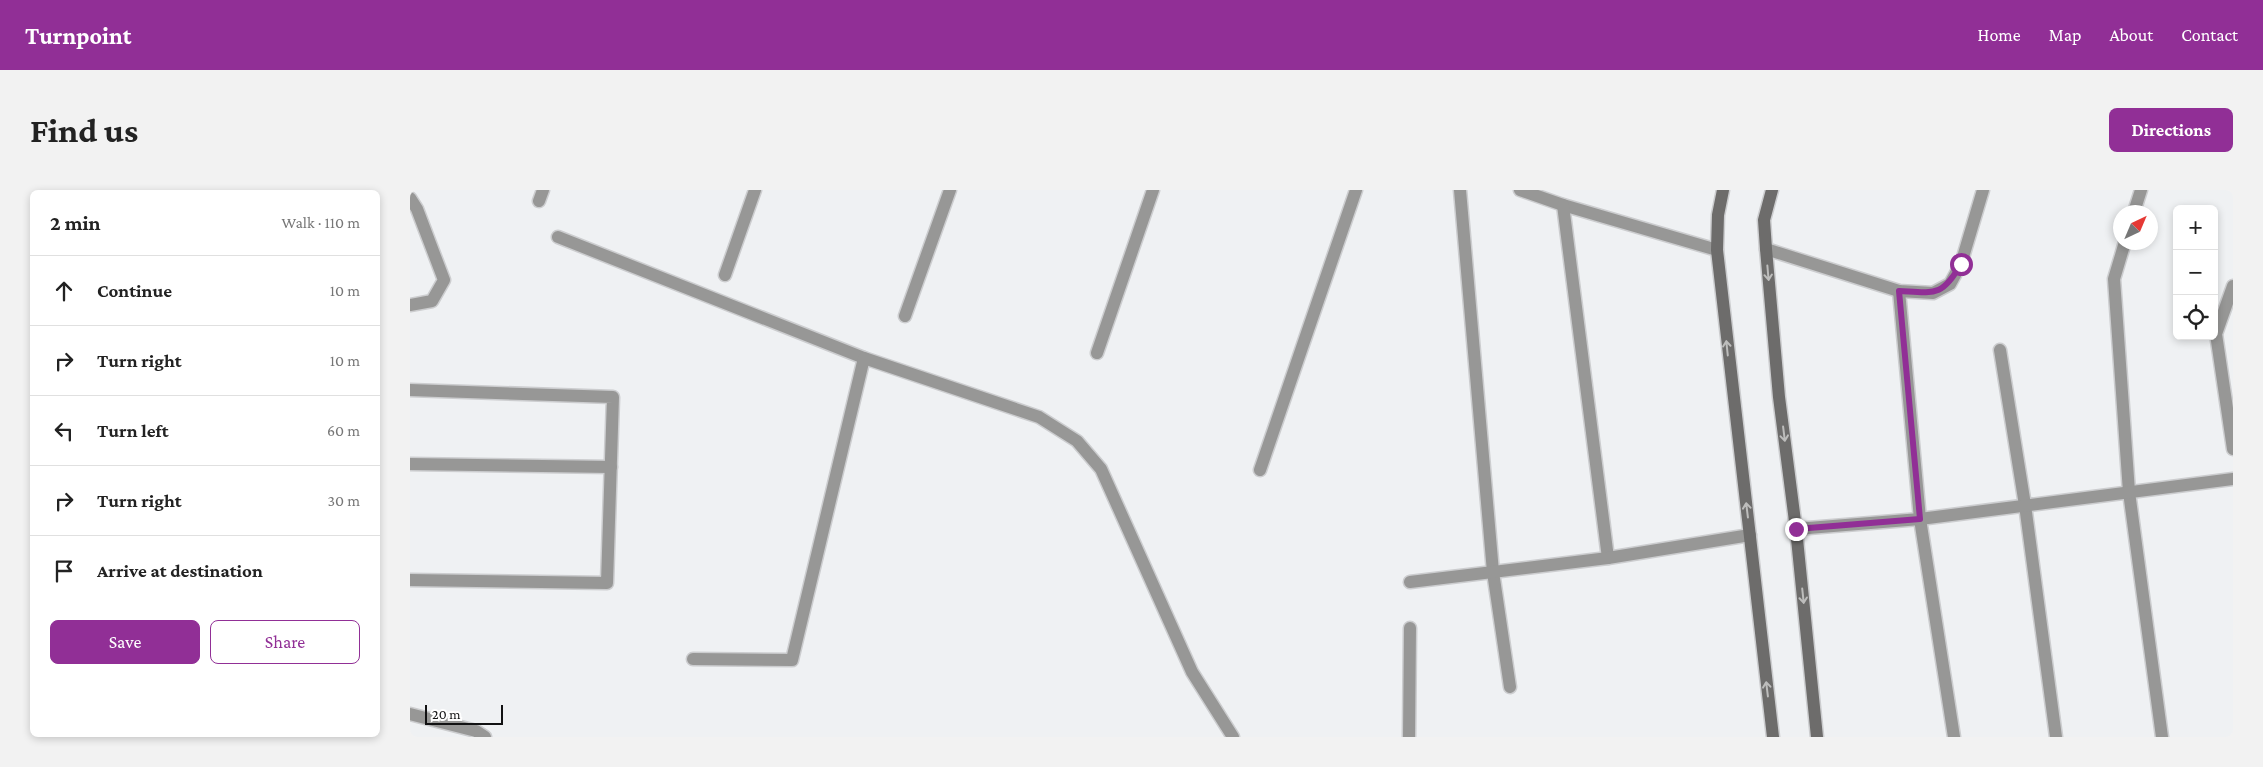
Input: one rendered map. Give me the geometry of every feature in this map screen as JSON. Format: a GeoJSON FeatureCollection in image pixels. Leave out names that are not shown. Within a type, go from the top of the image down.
{"type":"FeatureCollection","features":[{"type":"Feature","properties":{"kind":"main road"},"geometry":{"type":"LineString","coordinates":[[1723,190],[1718,215],[1717,250],[1773,737]]}},
{"type":"Feature","properties":{"kind":"main road"},"geometry":{"type":"LineString","coordinates":[[1772,190],[1764,220],[1766,249],[1779,397],[1796,529],[1817,737]]}},
{"type":"Feature","properties":{"kind":"street"},"geometry":{"type":"LineString","coordinates":[[725,275],[755,190]]}},
{"type":"Feature","properties":{"kind":"street"},"geometry":{"type":"LineString","coordinates":[[905,316],[950,190]]}},
{"type":"Feature","properties":{"kind":"street"},"geometry":{"type":"LineString","coordinates":[[1097,353],[1152,190]]}},
{"type":"Feature","properties":{"kind":"street"},"geometry":{"type":"LineString","coordinates":[[1260,470],[1356,190]]}},
{"type":"Feature","properties":{"kind":"street"},"geometry":{"type":"LineString","coordinates":[[1460,190],[1493,572],[1510,687]]}},
{"type":"Feature","properties":{"kind":"street"},"geometry":{"type":"LineString","coordinates":[[1520,190],[1563,205],[1717,250]]}},
{"type":"Feature","properties":{"kind":"street"},"geometry":{"type":"LineString","coordinates":[[1766,249],[1899,291],[1932,293],[1950,284],[1961,264],[1983,190]]}},
{"type":"Feature","properties":{"kind":"street"},"geometry":{"type":"LineString","coordinates":[[2136,205],[2141,190]]}},
{"type":"Feature","properties":{"kind":"street"},"geometry":{"type":"LineString","coordinates":[[410,198],[417,209],[444,280],[432,301],[410,305]]}},
{"type":"Feature","properties":{"kind":"street"},"geometry":{"type":"LineString","coordinates":[[1563,205],[1608,558]]}},
{"type":"Feature","properties":{"kind":"street"},"geometry":{"type":"LineString","coordinates":[[558,237],[864,358],[1039,417],[1077,441],[1101,469],[1192,672],[1233,737]]}},
{"type":"Feature","properties":{"kind":"street"},"geometry":{"type":"LineString","coordinates":[[2123,250],[2114,279],[2129,492],[2162,737]]}},
{"type":"Feature","properties":{"kind":"street"},"geometry":{"type":"LineString","coordinates":[[2233,286],[2216,334],[2233,450]]}},
{"type":"Feature","properties":{"kind":"street"},"geometry":{"type":"LineString","coordinates":[[1899,291],[1920,519],[1954,737]]}},
{"type":"Feature","properties":{"kind":"street"},"geometry":{"type":"LineString","coordinates":[[2000,350],[2025,505],[2056,737]]}},
{"type":"Feature","properties":{"kind":"street"},"geometry":{"type":"LineString","coordinates":[[693,659],[792,660],[864,358]]}},
{"type":"Feature","properties":{"kind":"street"},"geometry":{"type":"LineString","coordinates":[[410,390],[613,397],[607,582],[410,580]]}},
{"type":"Feature","properties":{"kind":"street"},"geometry":{"type":"LineString","coordinates":[[410,464],[611,466]]}},
{"type":"Feature","properties":{"kind":"street"},"geometry":{"type":"LineString","coordinates":[[1796,529],[1920,519],[2233,480]]}},
{"type":"Feature","properties":{"kind":"street"},"geometry":{"type":"LineString","coordinates":[[1410,582],[1608,558],[1750,535]]}},
{"type":"Feature","properties":{"kind":"street"},"geometry":{"type":"LineString","coordinates":[[1409,737],[1410,628]]}},
{"type":"Feature","properties":{"kind":"street"},"geometry":{"type":"LineString","coordinates":[[410,714],[476,731],[485,737]]}},
{"type":"Feature","properties":{"kind":"route"},"geometry":{"type":"LineString","coordinates":[[1796,529],[1920,519],[1899,291],[1932,293],[1950,284],[1961,264]]}}]}
